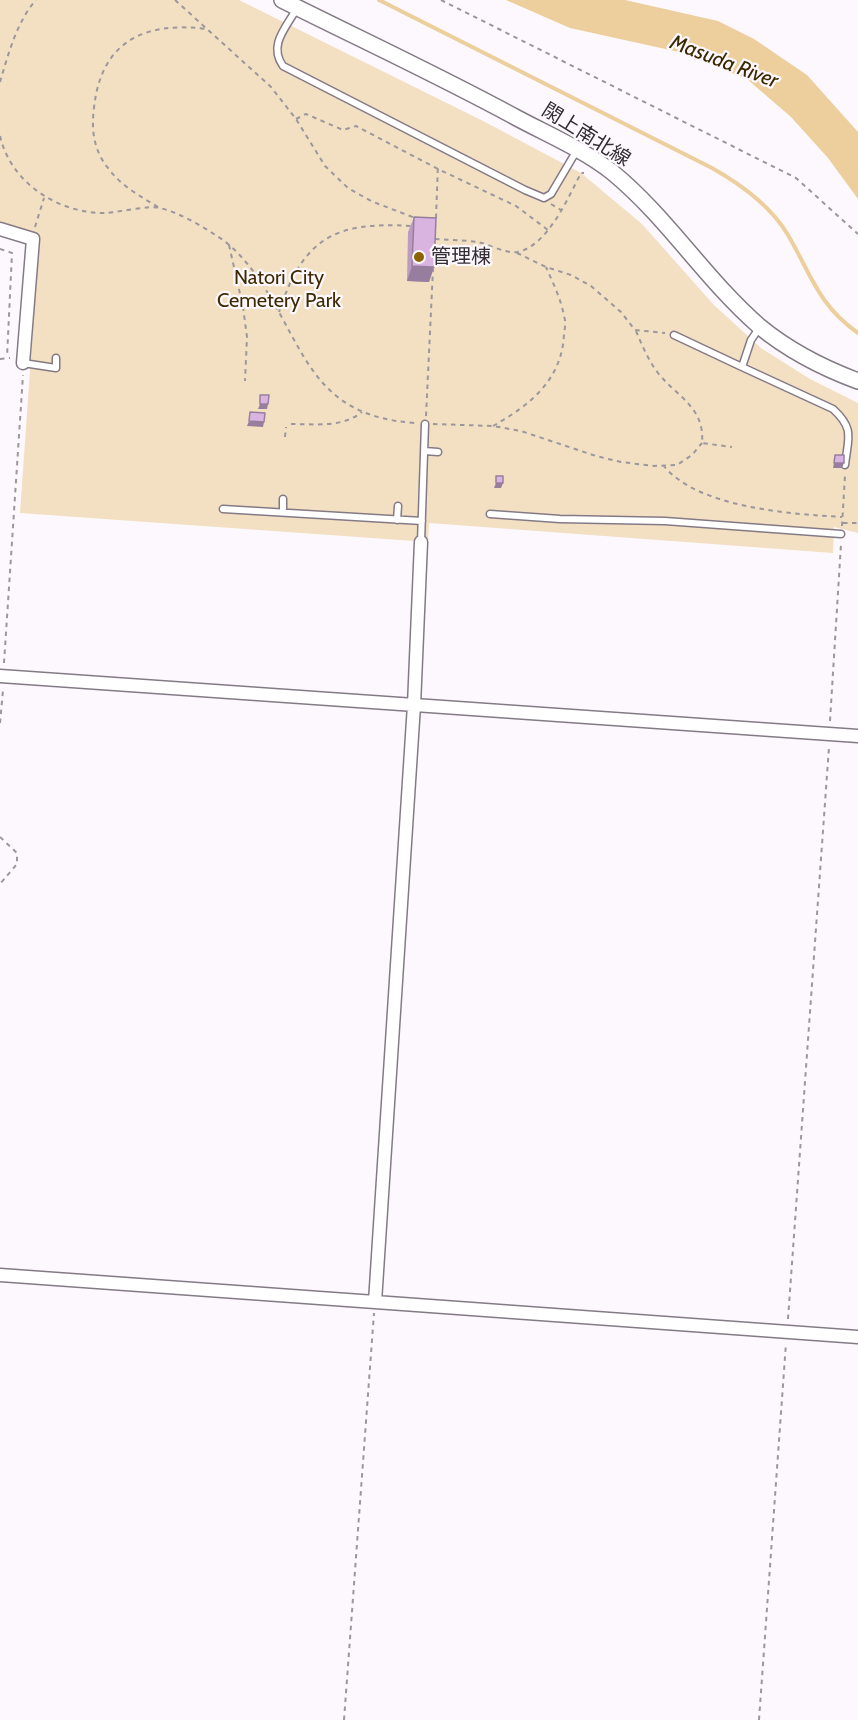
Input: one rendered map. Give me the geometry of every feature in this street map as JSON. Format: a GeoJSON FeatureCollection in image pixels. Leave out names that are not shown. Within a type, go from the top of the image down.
{"type":"FeatureCollection","features":[{"type":"Feature","properties":{"kind":"street","name":"閖上南北線"},"geometry":{"type":"LineString","coordinates":[[282,0],[501,109],[611,171],[647,204],[711,277],[760,327],[814,362],[858,381]]}},
{"type":"Feature","properties":{"kind":"street"},"geometry":{"type":"LineString","coordinates":[[0,229],[33,238],[23,363]]}},
{"type":"Feature","properties":{"kind":"street"},"geometry":{"type":"LineString","coordinates":[[375,1302],[414,705],[421,542]]}},
{"type":"Feature","properties":{"kind":"street"},"geometry":{"type":"LineString","coordinates":[[2,677],[858,736]]}},
{"type":"Feature","properties":{"kind":"street"},"geometry":{"type":"LineString","coordinates":[[0,1275],[858,1337]]}},
{"type":"Feature","properties":{"kind":"lane"},"geometry":{"type":"LineString","coordinates":[[297,8],[276,48],[277,58],[283,66],[452,153],[544,198],[551,194],[577,150]]}},
{"type":"Feature","properties":{"kind":"lane"},"geometry":{"type":"LineString","coordinates":[[742,367],[753,337],[760,327]]}},
{"type":"Feature","properties":{"kind":"lane"},"geometry":{"type":"LineString","coordinates":[[674,335],[832,409],[843,418],[849,429],[845,465]]}},
{"type":"Feature","properties":{"kind":"lane"},"geometry":{"type":"LineString","coordinates":[[23,363],[56,368],[56,358]]}},
{"type":"Feature","properties":{"kind":"lane"},"geometry":{"type":"LineString","coordinates":[[421,542],[425,424]]}},
{"type":"Feature","properties":{"kind":"lane"},"geometry":{"type":"LineString","coordinates":[[424,451],[438,452]]}},
{"type":"Feature","properties":{"kind":"lane"},"geometry":{"type":"LineString","coordinates":[[283,499],[283,512]]}},
{"type":"Feature","properties":{"kind":"lane"},"geometry":{"type":"LineString","coordinates":[[397,520],[398,506]]}},
{"type":"Feature","properties":{"kind":"lane"},"geometry":{"type":"LineString","coordinates":[[224,509],[422,521]]}},
{"type":"Feature","properties":{"kind":"lane"},"geometry":{"type":"LineString","coordinates":[[490,514],[560,519],[665,521],[841,534]]}},
{"type":"Feature","properties":{"kind":"path"},"geometry":{"type":"LineString","coordinates":[[0,82],[19,26],[26,11],[36,0]]}},
{"type":"Feature","properties":{"kind":"path"},"geometry":{"type":"LineString","coordinates":[[175,0],[271,87],[296,119],[325,166],[348,188],[371,201],[417,218]]}},
{"type":"Feature","properties":{"kind":"path"},"geometry":{"type":"LineString","coordinates":[[441,0],[796,178],[858,234]]}},
{"type":"Feature","properties":{"kind":"path"},"geometry":{"type":"LineString","coordinates":[[207,29],[161,28],[145,32],[116,52],[99,77],[93,112],[93,133],[97,149],[106,167],[120,182],[158,207],[204,227],[229,245],[252,268],[306,363],[318,379],[334,394],[362,412],[390,421],[493,426],[531,434],[621,462],[677,465],[692,455],[702,443],[703,432],[698,414],[658,374],[635,330],[621,312],[591,286],[516,252],[478,242],[435,239]]}},
{"type":"Feature","properties":{"kind":"path"},"geometry":{"type":"LineString","coordinates":[[296,119],[306,114],[343,130],[356,126],[516,206],[548,230]]}},
{"type":"Feature","properties":{"kind":"path"},"geometry":{"type":"LineString","coordinates":[[0,136],[8,157],[20,176],[44,197],[66,207],[87,212],[106,213],[158,207]]}},
{"type":"Feature","properties":{"kind":"path"},"geometry":{"type":"LineString","coordinates":[[435,224],[438,164]]}},
{"type":"Feature","properties":{"kind":"path"},"geometry":{"type":"LineString","coordinates":[[516,252],[527,248],[548,230],[581,173],[584,173]]}},
{"type":"Feature","properties":{"kind":"path"},"geometry":{"type":"LineString","coordinates":[[33,238],[38,212],[44,197]]}},
{"type":"Feature","properties":{"kind":"path"},"geometry":{"type":"LineString","coordinates":[[279,312],[294,274],[317,245],[358,226],[415,227]]}},
{"type":"Feature","properties":{"kind":"path"},"geometry":{"type":"LineString","coordinates":[[229,245],[243,307],[247,337],[245,381]]}},
{"type":"Feature","properties":{"kind":"path"},"geometry":{"type":"LineString","coordinates":[[0,249],[12,253],[6,357]]}},
{"type":"Feature","properties":{"kind":"path"},"geometry":{"type":"LineString","coordinates":[[425,424],[434,261]]}},
{"type":"Feature","properties":{"kind":"path"},"geometry":{"type":"LineString","coordinates":[[493,426],[535,399],[549,383],[558,366],[564,346],[565,318],[559,295],[546,267]]}},
{"type":"Feature","properties":{"kind":"path"},"geometry":{"type":"LineString","coordinates":[[635,330],[674,335]]}},
{"type":"Feature","properties":{"kind":"path"},"geometry":{"type":"LineString","coordinates":[[0,359],[6,357],[23,363],[0,723]]}},
{"type":"Feature","properties":{"kind":"path"},"geometry":{"type":"LineString","coordinates":[[291,424],[346,422],[362,412]]}},
{"type":"Feature","properties":{"kind":"path"},"geometry":{"type":"LineString","coordinates":[[285,437],[286,427]]}},
{"type":"Feature","properties":{"kind":"path"},"geometry":{"type":"LineString","coordinates":[[702,443],[732,447]]}},
{"type":"Feature","properties":{"kind":"path"},"geometry":{"type":"LineString","coordinates":[[663,465],[681,483],[709,495],[787,513],[842,517]]}},
{"type":"Feature","properties":{"kind":"path"},"geometry":{"type":"LineString","coordinates":[[759,1720],[830,735],[845,465]]}},
{"type":"Feature","properties":{"kind":"path"},"geometry":{"type":"LineString","coordinates":[[842,523],[858,523]]}},
{"type":"Feature","properties":{"kind":"path"},"geometry":{"type":"LineString","coordinates":[[0,837],[17,854],[18,864],[0,884]]}},
{"type":"Feature","properties":{"kind":"path"},"geometry":{"type":"LineString","coordinates":[[344,1720],[375,1302]]}},
{"type":"Feature","properties":{"kind":"green space","name":"Natori City Cemetery Park"},"geometry":{"type":"Polygon","coordinates":[[[0,0],[239,0],[487,123],[581,173],[642,224],[714,305],[761,348],[810,379],[858,403],[858,533],[834,527],[833,553],[429,523],[428,542],[20,513],[39,242],[0,222],[0,0]]]}},
{"type":"Feature","properties":{"kind":"water","name":"Masuda River"},"geometry":{"type":"Polygon","coordinates":[[[506,0],[625,0],[718,21],[754,39],[807,75],[858,132],[858,199],[828,158],[791,117],[747,79],[679,52],[570,28],[506,0]]]}},
{"type":"Feature","properties":{"kind":"building"},"geometry":{"type":"Polygon","coordinates":[[[414,217],[436,218],[434,267],[412,266],[414,217]]]}},
{"type":"Feature","properties":{"kind":"building"},"geometry":{"type":"Polygon","coordinates":[[[260,395],[269,395],[268,404],[260,404],[260,395]]]}},
{"type":"Feature","properties":{"kind":"building"},"geometry":{"type":"Polygon","coordinates":[[[250,412],[265,413],[264,422],[249,421],[250,412]]]}},
{"type":"Feature","properties":{"kind":"building"},"geometry":{"type":"Polygon","coordinates":[[[835,455],[844,455],[844,463],[834,463],[835,455]]]}},
{"type":"Feature","properties":{"kind":"building"},"geometry":{"type":"Polygon","coordinates":[[[496,476],[503,476],[503,483],[496,483],[496,476]]]}},
{"type":"Feature","properties":{"kind":"waterway"},"geometry":{"type":"LineString","coordinates":[[379,0],[712,168],[734,182],[755,197],[781,224],[824,300],[844,322],[858,333]]}},
{"type":"Feature","properties":{"kind":"place","name":"管理棟"},"geometry":{"type":"Point","coordinates":[419,257]}}]}
